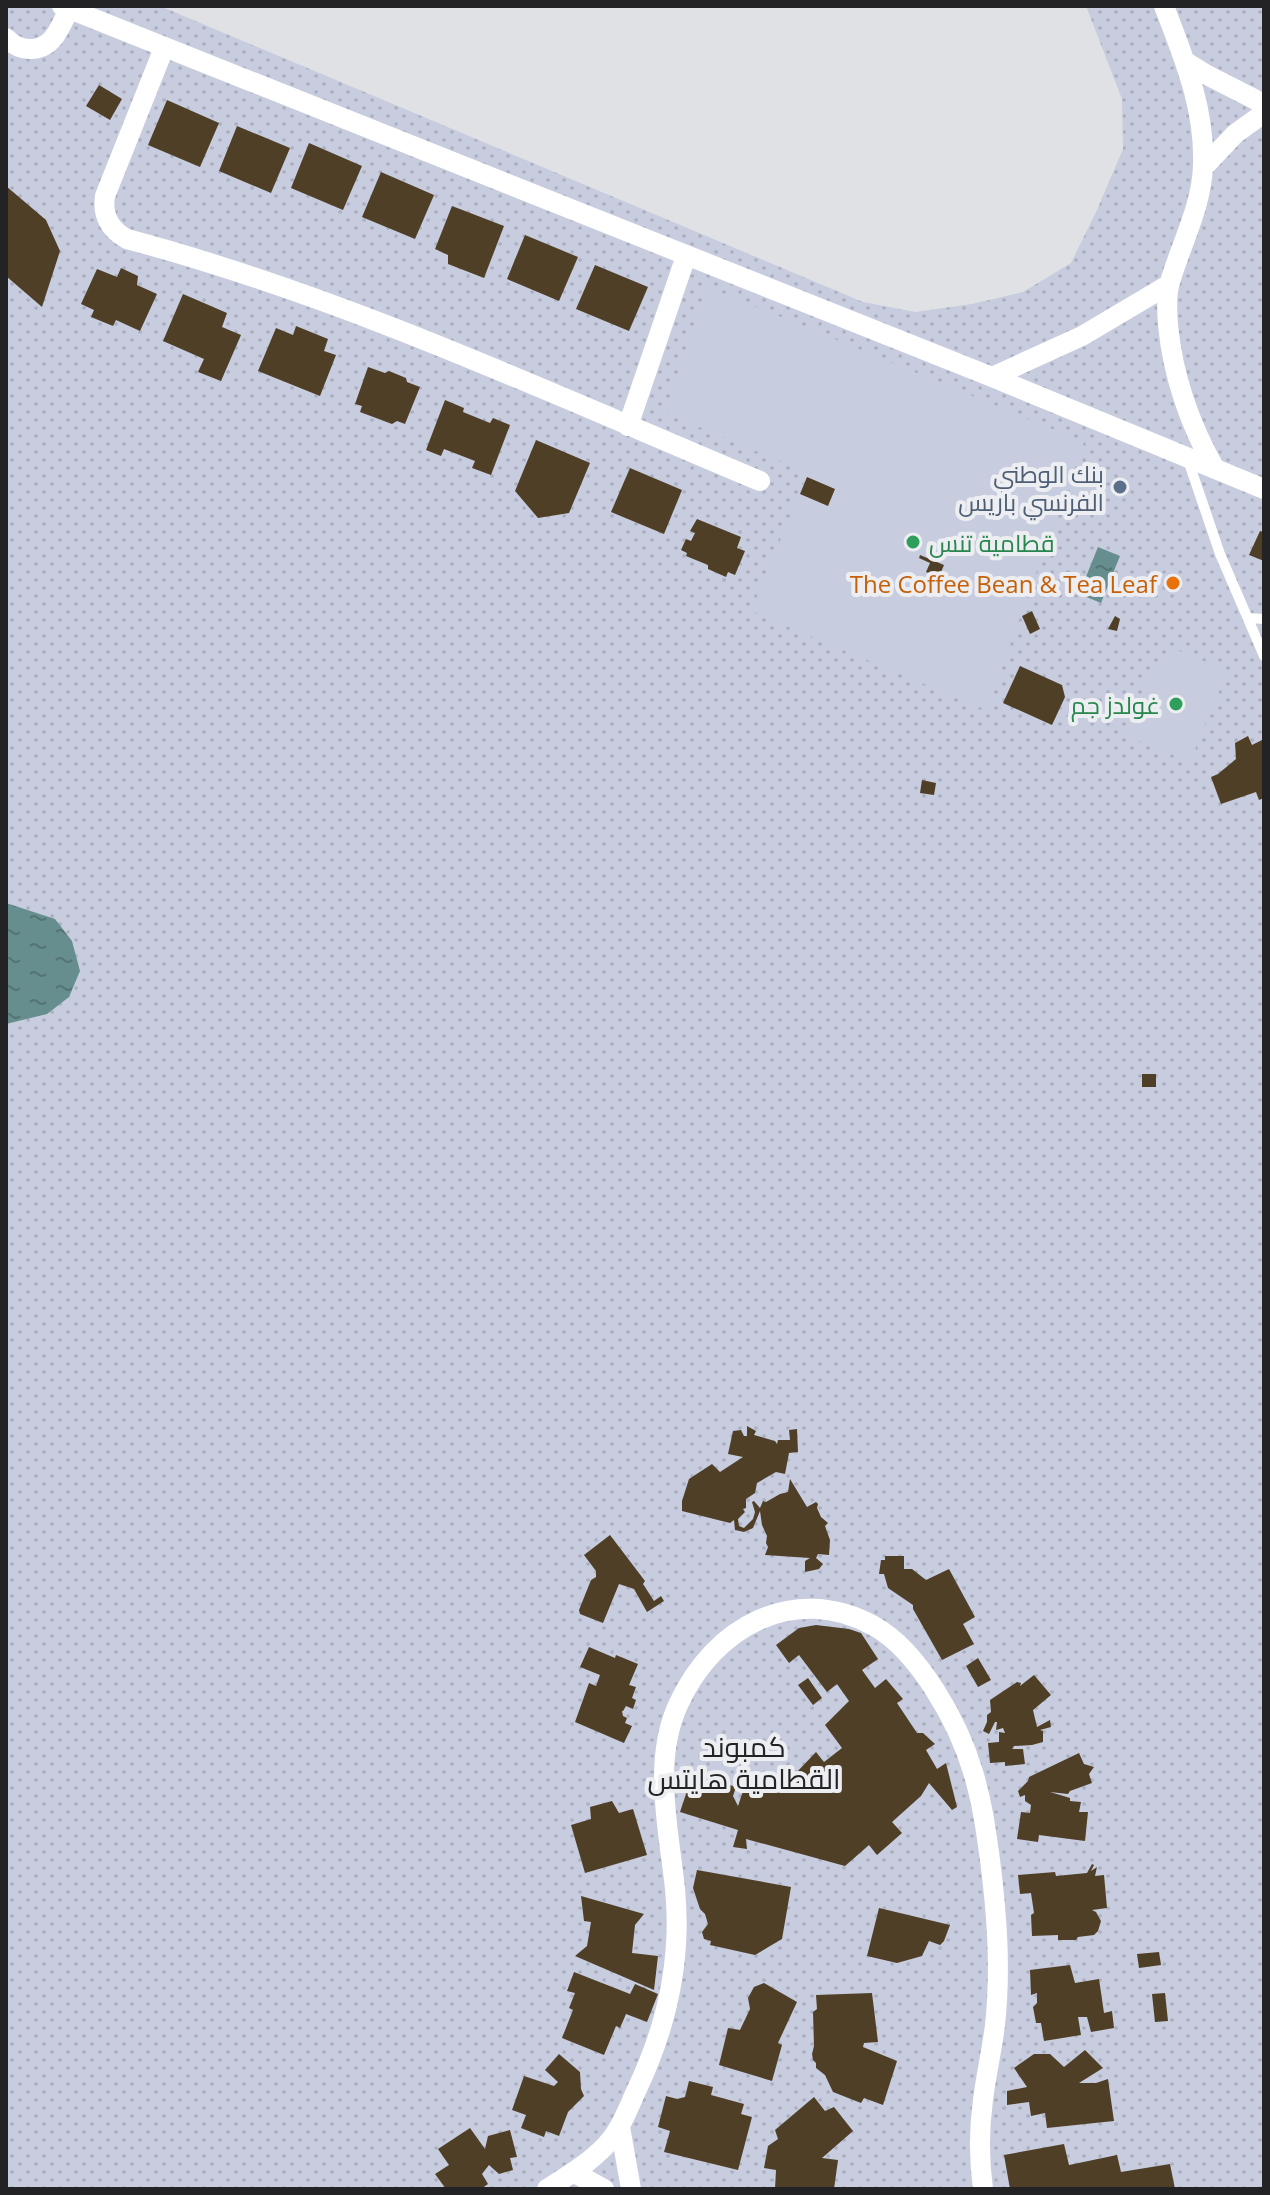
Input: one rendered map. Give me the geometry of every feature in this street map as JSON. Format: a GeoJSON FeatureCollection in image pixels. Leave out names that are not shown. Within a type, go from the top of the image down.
{"type":"FeatureCollection","features":[{"type":"Feature","properties":{"kind":"street"},"geometry":{"type":"LineString","coordinates":[[1164,6],[1198,101],[1203,168],[1191,223],[1168,285],[1171,349],[1177,380],[1191,421],[1215,469]]}},
{"type":"Feature","properties":{"kind":"street"},"geometry":{"type":"LineString","coordinates":[[6,38],[18,47],[42,47],[55,37],[66,8],[992,377],[1264,489]]}},
{"type":"Feature","properties":{"kind":"street"},"geometry":{"type":"LineString","coordinates":[[164,48],[105,196],[105,213],[119,235],[246,274],[520,378],[760,481]]}},
{"type":"Feature","properties":{"kind":"street"},"geometry":{"type":"LineString","coordinates":[[1186,62],[1264,104]]}},
{"type":"Feature","properties":{"kind":"street"},"geometry":{"type":"LineString","coordinates":[[1203,168],[1235,134],[1264,113]]}},
{"type":"Feature","properties":{"kind":"street"},"geometry":{"type":"LineString","coordinates":[[628,426],[686,256]]}},
{"type":"Feature","properties":{"kind":"street"},"geometry":{"type":"LineString","coordinates":[[992,377],[1082,336],[1168,285]]}},
{"type":"Feature","properties":{"kind":"street"},"geometry":{"type":"LineString","coordinates":[[547,2189],[594,2157],[620,2127],[647,2069],[667,2009],[676,1960],[675,1890],[666,1809],[665,1753],[676,1708],[693,1678],[718,1646],[745,1625],[777,1612],[811,1608],[845,1613],[876,1627],[903,1649],[934,1688],[957,1730],[973,1771],[992,1876],[999,1966],[995,2029],[982,2112],[980,2157],[983,2189]]}},
{"type":"Feature","properties":{"kind":"street"},"geometry":{"type":"LineString","coordinates":[[620,2127],[631,2189]]}},
{"type":"Feature","properties":{"kind":"street"},"geometry":{"type":"LineString","coordinates":[[573,2172],[604,2189]]}},
{"type":"Feature","properties":{"kind":"lane"},"geometry":{"type":"LineString","coordinates":[[1187,458],[1220,554],[1264,656]]}},
{"type":"Feature","properties":{"kind":"lane"},"geometry":{"type":"LineString","coordinates":[[1249,618],[1264,619]]}},
{"type":"Feature","properties":{"kind":"shaded area"},"geometry":{"type":"Polygon","coordinates":[[[6,6],[160,6],[863,302],[915,312],[972,304],[1023,292],[1071,263],[1123,149],[1122,99],[1086,6],[1264,6],[1264,2189],[6,2189],[6,6]]]}},
{"type":"Feature","properties":{"kind":"shaded area","name":"قطامية تنس"},"geometry":{"type":"Polygon","coordinates":[[[708,287],[1084,442],[986,710],[751,611],[808,473],[666,413],[708,287]]]}},
{"type":"Feature","properties":{"kind":"shaded area","name":"غولدز جم"},"geometry":{"type":"Polygon","coordinates":[[[1170,647],[1227,671],[1190,762],[1125,735],[1152,669],[1160,672],[1170,647]]]}},
{"type":"Feature","properties":{"kind":"water"},"geometry":{"type":"Polygon","coordinates":[[[1098,547],[1120,556],[1101,603],[1079,594],[1098,547]]]}},
{"type":"Feature","properties":{"kind":"water"},"geometry":{"type":"Polygon","coordinates":[[[6,903],[55,919],[72,941],[80,971],[69,997],[47,1014],[6,1024],[6,903]]]}},
{"type":"Feature","properties":{"kind":"building"},"geometry":{"type":"Polygon","coordinates":[[[99,85],[122,99],[110,120],[86,106],[99,85]]]}},
{"type":"Feature","properties":{"kind":"building"},"geometry":{"type":"Polygon","coordinates":[[[167,100],[219,123],[200,167],[148,145],[167,100]]]}},
{"type":"Feature","properties":{"kind":"building"},"geometry":{"type":"Polygon","coordinates":[[[237,126],[290,148],[271,193],[219,171],[237,126]]]}},
{"type":"Feature","properties":{"kind":"building"},"geometry":{"type":"Polygon","coordinates":[[[309,143],[362,166],[343,210],[291,188],[309,143]]]}},
{"type":"Feature","properties":{"kind":"building"},"geometry":{"type":"Polygon","coordinates":[[[381,172],[434,195],[415,239],[362,217],[381,172]]]}},
{"type":"Feature","properties":{"kind":"building"},"geometry":{"type":"Polygon","coordinates":[[[6,186],[46,220],[60,251],[42,307],[6,276],[6,186]]]}},
{"type":"Feature","properties":{"kind":"building"},"geometry":{"type":"Polygon","coordinates":[[[452,206],[504,226],[484,278],[448,264],[448,255],[435,249],[452,206]]]}},
{"type":"Feature","properties":{"kind":"building"},"geometry":{"type":"Polygon","coordinates":[[[525,235],[578,257],[559,301],[507,279],[525,235]]]}},
{"type":"Feature","properties":{"kind":"building"},"geometry":{"type":"Polygon","coordinates":[[[595,265],[648,287],[629,331],[576,309],[595,265]]]}},
{"type":"Feature","properties":{"kind":"building"},"geometry":{"type":"Polygon","coordinates":[[[121,268],[138,276],[137,285],[157,294],[140,331],[116,320],[113,326],[91,317],[94,310],[81,304],[97,269],[117,277],[121,268]]]}},
{"type":"Feature","properties":{"kind":"building"},"geometry":{"type":"Polygon","coordinates":[[[183,294],[227,313],[222,327],[241,335],[221,381],[198,372],[204,359],[163,341],[183,294]]]}},
{"type":"Feature","properties":{"kind":"building"},"geometry":{"type":"Polygon","coordinates":[[[296,326],[328,339],[324,351],[336,355],[320,396],[258,371],[276,328],[293,335],[296,326]]]}},
{"type":"Feature","properties":{"kind":"building"},"geometry":{"type":"Polygon","coordinates":[[[368,367],[385,373],[389,371],[420,387],[405,424],[397,421],[392,424],[360,412],[362,406],[355,404],[368,367]]]}},
{"type":"Feature","properties":{"kind":"building"},"geometry":{"type":"Polygon","coordinates":[[[445,400],[464,408],[463,412],[490,423],[493,418],[510,425],[491,475],[472,468],[475,461],[444,449],[441,456],[426,450],[445,400]]]}},
{"type":"Feature","properties":{"kind":"building"},"geometry":{"type":"Polygon","coordinates":[[[536,440],[590,463],[569,513],[538,518],[515,491],[536,440]]]}},
{"type":"Feature","properties":{"kind":"building"},"geometry":{"type":"Polygon","coordinates":[[[630,468],[682,490],[664,534],[611,512],[630,468]]]}},
{"type":"Feature","properties":{"kind":"building"},"geometry":{"type":"Polygon","coordinates":[[[807,477],[835,489],[828,506],[800,494],[807,477]]]}},
{"type":"Feature","properties":{"kind":"building"},"geometry":{"type":"Polygon","coordinates":[[[697,519],[741,537],[737,548],[745,551],[735,575],[728,572],[726,577],[708,569],[708,565],[686,556],[687,553],[681,550],[686,539],[691,541],[695,533],[690,531],[697,519]]]}},
{"type":"Feature","properties":{"kind":"building"},"geometry":{"type":"Polygon","coordinates":[[[1260,531],[1264,532],[1264,561],[1249,555],[1260,531]]]}},
{"type":"Feature","properties":{"kind":"building"},"geometry":{"type":"Polygon","coordinates":[[[920,555],[944,565],[939,577],[926,572],[930,563],[919,558],[920,555]]]}},
{"type":"Feature","properties":{"kind":"building"},"geometry":{"type":"Polygon","coordinates":[[[1032,611],[1040,629],[1030,634],[1022,616],[1032,611]]]}},
{"type":"Feature","properties":{"kind":"building"},"geometry":{"type":"Polygon","coordinates":[[[1115,616],[1120,619],[1117,631],[1108,629],[1115,616]]]}},
{"type":"Feature","properties":{"kind":"building"},"geometry":{"type":"Polygon","coordinates":[[[1020,666],[1062,685],[1065,697],[1052,725],[1003,703],[1020,666]]]}},
{"type":"Feature","properties":{"kind":"building"},"geometry":{"type":"Polygon","coordinates":[[[1248,736],[1252,745],[1264,739],[1264,798],[1259,800],[1256,792],[1221,804],[1211,777],[1236,759],[1235,743],[1248,736]]]}},
{"type":"Feature","properties":{"kind":"building"},"geometry":{"type":"Polygon","coordinates":[[[922,780],[936,783],[934,795],[920,793],[922,780]]]}},
{"type":"Feature","properties":{"kind":"building"},"geometry":{"type":"Polygon","coordinates":[[[1142,1074],[1156,1074],[1156,1087],[1142,1087],[1142,1074]]]}},
{"type":"Feature","properties":{"kind":"building"},"geometry":{"type":"Polygon","coordinates":[[[747,1426],[756,1431],[754,1435],[777,1444],[778,1440],[790,1440],[789,1430],[797,1429],[798,1452],[789,1453],[785,1474],[776,1472],[757,1483],[755,1493],[746,1499],[745,1512],[738,1519],[739,1526],[744,1528],[753,1519],[755,1512],[752,1502],[760,1508],[763,1501],[788,1492],[790,1479],[807,1507],[816,1502],[821,1517],[828,1523],[825,1526],[830,1540],[829,1555],[818,1554],[816,1558],[823,1564],[819,1569],[805,1572],[805,1561],[810,1558],[765,1555],[767,1536],[760,1511],[753,1528],[744,1532],[735,1530],[734,1520],[730,1523],[682,1511],[689,1479],[712,1464],[720,1472],[743,1457],[728,1454],[733,1431],[741,1430],[747,1436],[747,1426]]]}},
{"type":"Feature","properties":{"kind":"building"},"geometry":{"type":"Polygon","coordinates":[[[610,1535],[645,1581],[643,1584],[654,1601],[661,1596],[664,1601],[647,1612],[634,1589],[619,1584],[603,1623],[580,1614],[579,1610],[591,1580],[596,1577],[596,1571],[584,1555],[610,1535]]]}},
{"type":"Feature","properties":{"kind":"building"},"geometry":{"type":"Polygon","coordinates":[[[885,1556],[904,1556],[904,1569],[912,1569],[926,1580],[949,1569],[975,1617],[963,1624],[974,1644],[942,1660],[913,1605],[888,1588],[884,1574],[879,1574],[881,1560],[885,1560],[885,1556]]]}},
{"type":"Feature","properties":{"kind":"building"},"geometry":{"type":"Polygon","coordinates":[[[816,1625],[861,1633],[878,1659],[862,1670],[875,1688],[886,1679],[903,1699],[897,1703],[917,1733],[923,1733],[935,1744],[926,1750],[937,1769],[946,1763],[957,1807],[952,1810],[929,1783],[921,1796],[892,1822],[902,1833],[877,1855],[869,1845],[845,1866],[746,1839],[747,1849],[733,1847],[738,1830],[680,1812],[693,1773],[736,1787],[733,1796],[738,1806],[744,1788],[756,1792],[759,1782],[787,1792],[799,1780],[795,1774],[816,1752],[824,1762],[842,1748],[825,1725],[849,1701],[837,1684],[827,1692],[799,1655],[789,1663],[776,1645],[799,1628],[816,1625]]]}},
{"type":"Feature","properties":{"kind":"building"},"geometry":{"type":"Polygon","coordinates":[[[589,1647],[638,1664],[629,1685],[636,1687],[632,1698],[636,1700],[633,1709],[626,1706],[622,1711],[627,1718],[625,1723],[632,1726],[624,1743],[575,1722],[589,1683],[596,1686],[600,1675],[580,1667],[589,1647]]]}},
{"type":"Feature","properties":{"kind":"building"},"geometry":{"type":"Polygon","coordinates":[[[978,1658],[991,1680],[978,1687],[966,1666],[978,1658]]]}},
{"type":"Feature","properties":{"kind":"building"},"geometry":{"type":"Polygon","coordinates":[[[1034,1675],[1051,1695],[1033,1710],[1037,1727],[1050,1720],[1051,1727],[1040,1730],[1043,1731],[1043,1742],[1014,1746],[1012,1749],[1023,1749],[1025,1764],[1005,1766],[1005,1762],[990,1763],[988,1743],[999,1742],[999,1732],[1005,1733],[1003,1728],[996,1730],[997,1722],[989,1734],[983,1731],[987,1715],[991,1712],[990,1700],[1017,1682],[1021,1683],[1020,1686],[1034,1675]]]}},
{"type":"Feature","properties":{"kind":"building"},"geometry":{"type":"Polygon","coordinates":[[[808,1678],[822,1698],[813,1705],[798,1685],[808,1678]]]}},
{"type":"Feature","properties":{"kind":"building"},"geometry":{"type":"Polygon","coordinates":[[[1079,1753],[1084,1764],[1094,1767],[1089,1774],[1092,1783],[1068,1794],[1050,1792],[1070,1798],[1070,1801],[1081,1802],[1079,1812],[1088,1812],[1085,1841],[1039,1835],[1038,1842],[1017,1839],[1021,1812],[1030,1813],[1031,1805],[1025,1801],[1025,1795],[1020,1797],[1018,1791],[1029,1777],[1079,1753]]]}},
{"type":"Feature","properties":{"kind":"building"},"geometry":{"type":"Polygon","coordinates":[[[612,1801],[619,1813],[633,1809],[647,1855],[585,1873],[571,1825],[591,1819],[590,1807],[612,1801]]]}},
{"type":"Feature","properties":{"kind":"building"},"geometry":{"type":"Polygon","coordinates":[[[1092,1864],[1091,1871],[1097,1867],[1095,1876],[1104,1875],[1107,1908],[1092,1910],[1101,1921],[1098,1931],[1076,1940],[1058,1940],[1058,1935],[1032,1936],[1031,1915],[1034,1913],[1031,1893],[1020,1894],[1018,1875],[1087,1873],[1092,1864]]]}},
{"type":"Feature","properties":{"kind":"building"},"geometry":{"type":"Polygon","coordinates":[[[697,1870],[791,1887],[782,1939],[755,1955],[710,1945],[711,1941],[704,1939],[702,1932],[708,1924],[693,1888],[697,1870]]]}},
{"type":"Feature","properties":{"kind":"building"},"geometry":{"type":"Polygon","coordinates":[[[581,1896],[644,1914],[635,1925],[632,1953],[658,1956],[654,1990],[575,1956],[587,1946],[591,1922],[584,1921],[581,1896]]]}},
{"type":"Feature","properties":{"kind":"building"},"geometry":{"type":"Polygon","coordinates":[[[879,1908],[950,1925],[944,1941],[940,1945],[929,1941],[922,1956],[897,1963],[867,1956],[879,1908]]]}},
{"type":"Feature","properties":{"kind":"building"},"geometry":{"type":"Polygon","coordinates":[[[1159,1952],[1161,1965],[1139,1968],[1137,1954],[1159,1952]]]}},
{"type":"Feature","properties":{"kind":"building"},"geometry":{"type":"Polygon","coordinates":[[[1070,1965],[1075,1983],[1099,1979],[1104,2013],[1112,2011],[1114,2028],[1091,2032],[1087,2017],[1078,2017],[1081,2035],[1044,2041],[1041,2023],[1036,2023],[1033,2007],[1037,2003],[1037,1993],[1031,1995],[1030,1970],[1070,1965]]]}},
{"type":"Feature","properties":{"kind":"building"},"geometry":{"type":"Polygon","coordinates":[[[574,1972],[630,1994],[635,1984],[658,1994],[647,2022],[626,2014],[620,2028],[616,2026],[604,2055],[562,2038],[573,2010],[569,2008],[575,1993],[567,1991],[574,1972]]]}},
{"type":"Feature","properties":{"kind":"building"},"geometry":{"type":"Polygon","coordinates":[[[764,1983],[797,2002],[778,2043],[782,2045],[772,2081],[719,2065],[728,2028],[740,2030],[750,2009],[748,1998],[754,1987],[764,1983]]]}},
{"type":"Feature","properties":{"kind":"building"},"geometry":{"type":"Polygon","coordinates":[[[872,1993],[878,2042],[864,2043],[863,2047],[897,2061],[883,2105],[864,2098],[861,2103],[833,2092],[825,2075],[816,2068],[812,2054],[816,1995],[872,1993]]]}},
{"type":"Feature","properties":{"kind":"building"},"geometry":{"type":"Polygon","coordinates":[[[1165,1993],[1168,2021],[1155,2022],[1152,1994],[1165,1993]]]}},
{"type":"Feature","properties":{"kind":"building"},"geometry":{"type":"Polygon","coordinates":[[[1085,2050],[1103,2068],[1079,2083],[1108,2079],[1114,2121],[1047,2128],[1045,2113],[1031,2116],[1029,2102],[1007,2105],[1007,2091],[1027,2087],[1014,2068],[1034,2054],[1050,2054],[1064,2067],[1085,2050]]]}},
{"type":"Feature","properties":{"kind":"building"},"geometry":{"type":"Polygon","coordinates":[[[559,2054],[580,2072],[584,2096],[568,2112],[559,2136],[546,2131],[544,2137],[521,2128],[526,2115],[512,2110],[524,2076],[554,2086],[558,2082],[545,2070],[559,2054]]]}},
{"type":"Feature","properties":{"kind":"building"},"geometry":{"type":"Polygon","coordinates":[[[689,2081],[713,2087],[711,2095],[744,2104],[741,2114],[752,2117],[738,2170],[664,2152],[670,2131],[658,2127],[666,2096],[677,2099],[685,2097],[689,2081]]]}},
{"type":"Feature","properties":{"kind":"building"},"geometry":{"type":"Polygon","coordinates":[[[814,2097],[825,2111],[834,2107],[853,2131],[822,2158],[838,2160],[834,2189],[775,2189],[776,2170],[764,2168],[768,2146],[778,2139],[775,2130],[814,2097]]]}},
{"type":"Feature","properties":{"kind":"building"},"geometry":{"type":"Polygon","coordinates":[[[470,2128],[485,2149],[488,2136],[510,2130],[517,2157],[510,2158],[513,2170],[499,2174],[489,2165],[482,2174],[488,2184],[481,2189],[446,2189],[435,2174],[449,2165],[438,2149],[470,2128]]]}},
{"type":"Feature","properties":{"kind":"building"},"geometry":{"type":"Polygon","coordinates":[[[1064,2144],[1069,2165],[1117,2155],[1121,2172],[1170,2164],[1175,2189],[1010,2189],[1004,2155],[1064,2144]]]}},
{"type":"Feature","properties":{"kind":"place","name":"بنك الوطني الفرنسي باريس"},"geometry":{"type":"Point","coordinates":[1120,487]}},
{"type":"Feature","properties":{"kind":"place","name":"قطامية تنس"},"geometry":{"type":"Point","coordinates":[913,542]}},
{"type":"Feature","properties":{"kind":"place","name":"The Coffee Bean & Tea Leaf"},"geometry":{"type":"Point","coordinates":[1173,583]}},
{"type":"Feature","properties":{"kind":"place","name":"غولدز جم"},"geometry":{"type":"Point","coordinates":[1176,704]}},
{"type":"Feature","properties":{"kind":"district","name":"كمبوند القطامية هايتس"},"geometry":{"type":"Point","coordinates":[744,1762]}}]}
